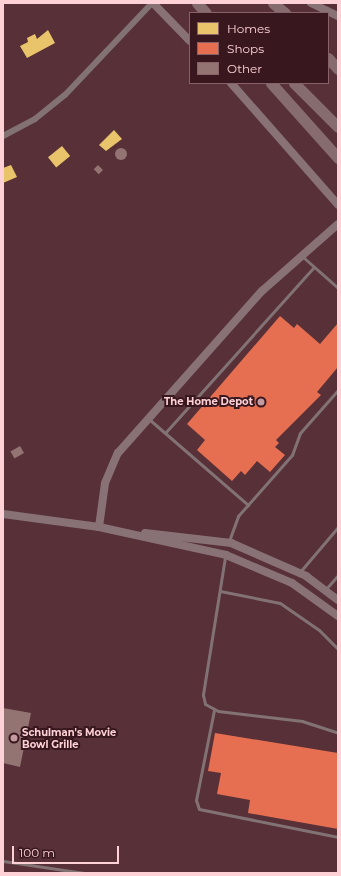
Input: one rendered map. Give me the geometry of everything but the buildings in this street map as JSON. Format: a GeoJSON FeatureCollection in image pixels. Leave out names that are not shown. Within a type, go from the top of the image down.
{"type":"FeatureCollection","features":[{"type":"Feature","properties":{"kind":"highway"},"geometry":{"type":"LineString","coordinates":[[197,3],[206,12]]}},
{"type":"Feature","properties":{"kind":"highway"},"geometry":{"type":"LineString","coordinates":[[272,3],[284,12]]}},
{"type":"Feature","properties":{"kind":"highway"},"geometry":{"type":"LineString","coordinates":[[329,59],[338,69]]}},
{"type":"Feature","properties":{"kind":"highway"},"geometry":{"type":"LineString","coordinates":[[272,84],[338,158]]}},
{"type":"Feature","properties":{"kind":"highway"},"geometry":{"type":"LineString","coordinates":[[295,84],[338,127]]}},
{"type":"Feature","properties":{"kind":"street"},"geometry":{"type":"LineString","coordinates":[[3,136],[35,119],[65,95],[152,3],[189,40]]}},
{"type":"Feature","properties":{"kind":"street"},"geometry":{"type":"LineString","coordinates":[[311,3],[338,16]]}},
{"type":"Feature","properties":{"kind":"street"},"geometry":{"type":"LineString","coordinates":[[232,84],[338,205]]}},
{"type":"Feature","properties":{"kind":"street"},"geometry":{"type":"LineString","coordinates":[[99,527],[110,466],[148,419],[236,318],[302,255],[338,224]]}},
{"type":"Feature","properties":{"kind":"street"},"geometry":{"type":"LineString","coordinates":[[3,514],[228,543],[299,573],[338,600]]}},
{"type":"Feature","properties":{"kind":"street"},"geometry":{"type":"LineString","coordinates":[[99,527],[226,555],[292,583],[338,616]]}},
{"type":"Feature","properties":{"kind":"street"},"geometry":{"type":"LineString","coordinates":[[226,555],[228,543]]}},
{"type":"Feature","properties":{"kind":"lane"},"geometry":{"type":"LineString","coordinates":[[302,255],[338,288]]}},
{"type":"Feature","properties":{"kind":"lane"},"geometry":{"type":"LineString","coordinates":[[165,433],[314,266]]}},
{"type":"Feature","properties":{"kind":"lane"},"geometry":{"type":"LineString","coordinates":[[228,543],[238,516],[292,455],[300,433],[338,390]]}},
{"type":"Feature","properties":{"kind":"lane"},"geometry":{"type":"LineString","coordinates":[[148,419],[248,505]]}},
{"type":"Feature","properties":{"kind":"lane"},"geometry":{"type":"LineString","coordinates":[[299,573],[338,526]]}},
{"type":"Feature","properties":{"kind":"lane"},"geometry":{"type":"LineString","coordinates":[[226,555],[203,695],[207,707],[214,710],[302,721],[338,733]]}},
{"type":"Feature","properties":{"kind":"lane"},"geometry":{"type":"LineString","coordinates":[[325,590],[338,575]]}},
{"type":"Feature","properties":{"kind":"lane"},"geometry":{"type":"LineString","coordinates":[[220,591],[280,603],[320,630],[338,649]]}},
{"type":"Feature","properties":{"kind":"lane"},"geometry":{"type":"LineString","coordinates":[[214,710],[196,800],[199,809],[208,814],[338,836]]}},
{"type":"Feature","properties":{"kind":"lane"},"geometry":{"type":"LineString","coordinates":[[3,861],[84,873]]}},
{"type":"Feature","properties":{"kind":"place","name":"The Home Depot"},"geometry":{"type":"Point","coordinates":[261,402]}},
{"type":"Feature","properties":{"kind":"place","name":"Schulman's Movie Bowl Grille"},"geometry":{"type":"Point","coordinates":[14,738]}}]}
